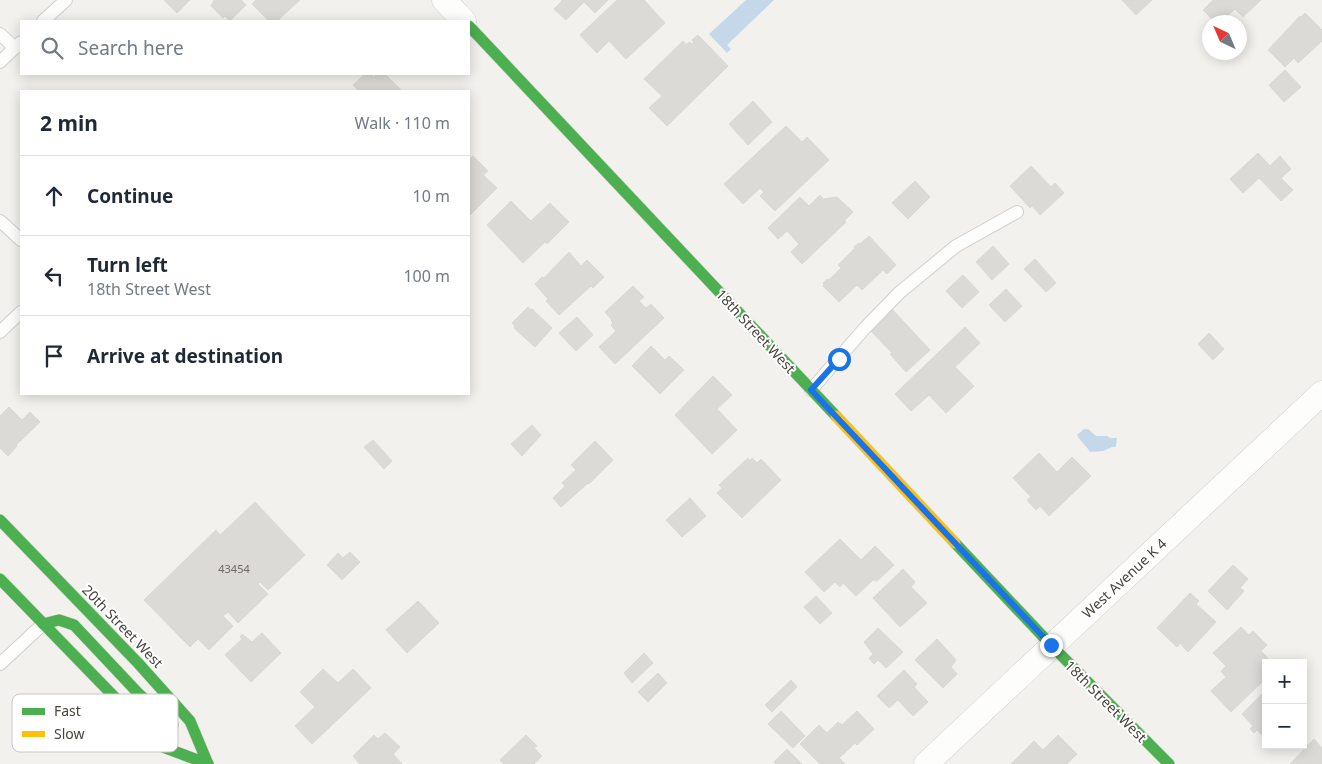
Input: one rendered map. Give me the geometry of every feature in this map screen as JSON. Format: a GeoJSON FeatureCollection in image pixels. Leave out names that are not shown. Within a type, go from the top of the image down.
{"type":"FeatureCollection","features":[{"type":"Feature","properties":{"kind":"street"},"geometry":{"type":"LineString","coordinates":[[444,0],[463,20]]}},
{"type":"Feature","properties":{"kind":"street","name":"18th Street West"},"geometry":{"type":"LineString","coordinates":[[470,27],[1051,645],[1169,764]]}},
{"type":"Feature","properties":{"kind":"street","name":"West Avenue K 4"},"geometry":{"type":"LineString","coordinates":[[926,764],[1322,393]]}},
{"type":"Feature","properties":{"kind":"street","name":"20th Street West"},"geometry":{"type":"LineString","coordinates":[[0,520],[166,694]]}},
{"type":"Feature","properties":{"kind":"street"},"geometry":{"type":"LineString","coordinates":[[19,554],[48,570]]}},
{"type":"Feature","properties":{"kind":"street","name":"20th Street West"},"geometry":{"type":"LineString","coordinates":[[0,579],[112,694]]}},
{"type":"Feature","properties":{"kind":"street"},"geometry":{"type":"LineString","coordinates":[[43,624],[59,620],[74,625],[141,694]]}},
{"type":"Feature","properties":{"kind":"street","name":"20th Street West"},"geometry":{"type":"LineString","coordinates":[[178,708],[190,721],[208,764]]}},
{"type":"Feature","properties":{"kind":"street"},"geometry":{"type":"LineString","coordinates":[[178,729],[201,744]]}},
{"type":"Feature","properties":{"kind":"street","name":"20th Street West"},"geometry":{"type":"LineString","coordinates":[[177,752],[208,764]]}},
{"type":"Feature","properties":{"kind":"lane"},"geometry":{"type":"LineString","coordinates":[[44,20],[66,0]]}},
{"type":"Feature","properties":{"kind":"lane"},"geometry":{"type":"LineString","coordinates":[[0,34],[18,45],[0,62]]}},
{"type":"Feature","properties":{"kind":"lane"},"geometry":{"type":"LineString","coordinates":[[811,390],[864,329],[899,293],[956,246],[1017,212]]}},
{"type":"Feature","properties":{"kind":"lane"},"geometry":{"type":"LineString","coordinates":[[0,221],[20,239]]}},
{"type":"Feature","properties":{"kind":"lane"},"geometry":{"type":"LineString","coordinates":[[0,332],[20,313]]}},
{"type":"Feature","properties":{"kind":"lane"},"geometry":{"type":"LineString","coordinates":[[0,664],[43,624]]}},
{"type":"Feature","properties":{"kind":"water"},"geometry":{"type":"Polygon","coordinates":[[[746,0],[774,0],[727,45],[731,49],[727,53],[709,34],[746,0]]]}},
{"type":"Feature","properties":{"kind":"water"},"geometry":{"type":"Polygon","coordinates":[[[1084,429],[1088,429],[1096,436],[1117,438],[1116,447],[1090,452],[1077,435],[1084,429]]]}},
{"type":"Feature","properties":{"kind":"building"},"geometry":{"type":"Polygon","coordinates":[[[164,0],[190,0],[177,13],[164,0]]]}},
{"type":"Feature","properties":{"kind":"building"},"geometry":{"type":"Polygon","coordinates":[[[214,0],[241,0],[246,5],[231,20],[225,16],[223,18],[211,6],[214,0]]]}},
{"type":"Feature","properties":{"kind":"building"},"geometry":{"type":"Polygon","coordinates":[[[256,0],[300,0],[278,20],[268,20],[252,4],[256,0]]]}},
{"type":"Feature","properties":{"kind":"building"},"geometry":{"type":"Polygon","coordinates":[[[561,0],[608,0],[595,13],[584,2],[566,20],[554,9],[561,0]]]}},
{"type":"Feature","properties":{"kind":"building"},"geometry":{"type":"Polygon","coordinates":[[[617,0],[644,0],[665,23],[626,59],[609,41],[597,53],[580,35],[617,0]]]}},
{"type":"Feature","properties":{"kind":"building"},"geometry":{"type":"Polygon","coordinates":[[[1122,0],[1152,0],[1136,15],[1122,0]]]}},
{"type":"Feature","properties":{"kind":"building"},"geometry":{"type":"Polygon","coordinates":[[[1213,0],[1261,0],[1245,15],[1241,15],[1235,9],[1228,15],[1208,15],[1203,10],[1213,0]]]}},
{"type":"Feature","properties":{"kind":"building"},"geometry":{"type":"Polygon","coordinates":[[[1305,13],[1322,30],[1322,41],[1298,63],[1294,58],[1285,67],[1268,50],[1305,13]]]}},
{"type":"Feature","properties":{"kind":"building"},"geometry":{"type":"Polygon","coordinates":[[[698,35],[728,66],[667,126],[649,108],[662,96],[644,79],[683,41],[686,45],[689,42],[692,44],[694,43],[692,40],[698,35]]]}},
{"type":"Feature","properties":{"kind":"building"},"geometry":{"type":"Polygon","coordinates":[[[1285,70],[1301,87],[1284,102],[1269,85],[1285,70]]]}},
{"type":"Feature","properties":{"kind":"building"},"geometry":{"type":"Polygon","coordinates":[[[364,75],[372,75],[374,77],[376,75],[386,75],[401,90],[358,90],[353,85],[364,75]]]}},
{"type":"Feature","properties":{"kind":"building"},"geometry":{"type":"Polygon","coordinates":[[[753,101],[772,122],[748,145],[729,124],[753,101]]]}},
{"type":"Feature","properties":{"kind":"building"},"geometry":{"type":"Polygon","coordinates":[[[786,126],[802,142],[807,137],[829,160],[775,211],[760,196],[764,192],[760,188],[743,204],[724,184],[786,126]]]}},
{"type":"Feature","properties":{"kind":"building"},"geometry":{"type":"Polygon","coordinates":[[[1258,153],[1270,166],[1280,156],[1291,169],[1281,178],[1293,190],[1281,201],[1259,178],[1243,193],[1230,179],[1258,153]]]}},
{"type":"Feature","properties":{"kind":"building"},"geometry":{"type":"Polygon","coordinates":[[[473,156],[488,171],[483,175],[497,188],[470,215],[470,158],[473,156]]]}},
{"type":"Feature","properties":{"kind":"building"},"geometry":{"type":"Polygon","coordinates":[[[1031,166],[1051,187],[1055,183],[1064,193],[1040,215],[1032,206],[1030,208],[1010,186],[1031,166]]]}},
{"type":"Feature","properties":{"kind":"building"},"geometry":{"type":"Polygon","coordinates":[[[915,181],[930,197],[908,219],[892,203],[915,181]]]}},
{"type":"Feature","properties":{"kind":"building"},"geometry":{"type":"Polygon","coordinates":[[[820,195],[823,199],[837,197],[853,212],[844,221],[846,222],[802,264],[791,252],[799,244],[787,231],[778,239],[768,228],[800,197],[809,206],[820,195]]]}},
{"type":"Feature","properties":{"kind":"building"},"geometry":{"type":"Polygon","coordinates":[[[511,201],[531,221],[550,203],[569,222],[547,244],[545,242],[523,263],[487,225],[511,201]]]}},
{"type":"Feature","properties":{"kind":"building"},"geometry":{"type":"Polygon","coordinates":[[[869,236],[896,265],[887,274],[883,270],[862,290],[857,285],[839,302],[823,286],[823,283],[827,279],[829,280],[841,268],[838,265],[854,247],[869,236]]]}},
{"type":"Feature","properties":{"kind":"building"},"geometry":{"type":"Polygon","coordinates":[[[993,246],[1009,264],[992,280],[976,262],[993,246]]]}},
{"type":"Feature","properties":{"kind":"building"},"geometry":{"type":"Polygon","coordinates":[[[569,252],[581,266],[587,260],[604,277],[593,288],[591,286],[559,315],[546,301],[548,299],[535,284],[542,277],[544,278],[569,252]]]}},
{"type":"Feature","properties":{"kind":"building"},"geometry":{"type":"Polygon","coordinates":[[[1035,259],[1056,283],[1046,292],[1024,269],[1035,259]]]}},
{"type":"Feature","properties":{"kind":"building"},"geometry":{"type":"Polygon","coordinates":[[[963,275],[979,292],[962,308],[946,291],[963,275]]]}},
{"type":"Feature","properties":{"kind":"building"},"geometry":{"type":"Polygon","coordinates":[[[633,286],[644,297],[639,301],[646,308],[651,304],[664,318],[615,364],[599,347],[616,331],[611,325],[613,323],[612,320],[605,312],[633,286]]]}},
{"type":"Feature","properties":{"kind":"building"},"geometry":{"type":"Polygon","coordinates":[[[1006,289],[1022,306],[1005,322],[989,305],[1006,289]]]}},
{"type":"Feature","properties":{"kind":"building"},"geometry":{"type":"Polygon","coordinates":[[[528,307],[552,328],[535,347],[514,328],[515,326],[512,323],[528,307]]]}},
{"type":"Feature","properties":{"kind":"building"},"geometry":{"type":"Polygon","coordinates":[[[891,308],[930,350],[906,372],[890,354],[892,353],[869,329],[891,308]]]}},
{"type":"Feature","properties":{"kind":"building"},"geometry":{"type":"Polygon","coordinates":[[[577,317],[593,335],[576,351],[559,333],[577,317]]]}},
{"type":"Feature","properties":{"kind":"building"},"geometry":{"type":"Polygon","coordinates":[[[965,327],[980,343],[955,367],[974,386],[946,413],[929,395],[911,411],[895,394],[965,327]]]}},
{"type":"Feature","properties":{"kind":"building"},"geometry":{"type":"Polygon","coordinates":[[[1209,333],[1224,349],[1213,360],[1198,344],[1209,333]]]}},
{"type":"Feature","properties":{"kind":"building"},"geometry":{"type":"Polygon","coordinates":[[[651,346],[665,360],[669,356],[684,370],[660,394],[632,366],[651,346]]]}},
{"type":"Feature","properties":{"kind":"building"},"geometry":{"type":"Polygon","coordinates":[[[713,376],[732,395],[717,409],[737,430],[712,454],[675,415],[713,376]]]}},
{"type":"Feature","properties":{"kind":"building"},"geometry":{"type":"Polygon","coordinates":[[[9,407],[22,420],[30,412],[40,422],[16,445],[8,456],[0,448],[0,416],[9,407]]]}},
{"type":"Feature","properties":{"kind":"building"},"geometry":{"type":"Polygon","coordinates":[[[532,425],[541,435],[522,456],[511,444],[532,425]]]}},
{"type":"Feature","properties":{"kind":"building"},"geometry":{"type":"Polygon","coordinates":[[[373,440],[392,461],[384,469],[364,447],[373,440]]]}},
{"type":"Feature","properties":{"kind":"building"},"geometry":{"type":"Polygon","coordinates":[[[595,441],[613,460],[589,484],[561,507],[553,498],[565,486],[562,483],[576,470],[571,465],[595,441]]]}},
{"type":"Feature","properties":{"kind":"building"},"geometry":{"type":"Polygon","coordinates":[[[1039,453],[1057,472],[1072,457],[1091,476],[1049,516],[1040,506],[1036,510],[1027,500],[1031,497],[1013,478],[1039,453]]]}},
{"type":"Feature","properties":{"kind":"building"},"geometry":{"type":"Polygon","coordinates":[[[748,458],[750,461],[752,458],[757,463],[761,459],[781,480],[742,518],[717,493],[722,488],[719,485],[748,458]]]}},
{"type":"Feature","properties":{"kind":"building"},"geometry":{"type":"Polygon","coordinates":[[[690,498],[706,516],[682,537],[666,520],[690,498]]]}},
{"type":"Feature","properties":{"kind":"building"},"geometry":{"type":"Polygon","coordinates":[[[255,502],[305,555],[268,590],[260,582],[258,584],[268,594],[238,623],[228,612],[223,616],[233,626],[209,650],[198,639],[190,647],[144,600],[216,530],[220,535],[255,502]]]}},
{"type":"Feature","properties":{"kind":"building"},"geometry":{"type":"Polygon","coordinates":[[[840,539],[861,560],[875,546],[894,565],[877,581],[873,580],[856,596],[843,583],[840,587],[835,582],[824,592],[805,572],[840,539]]]}},
{"type":"Feature","properties":{"kind":"building"},"geometry":{"type":"Polygon","coordinates":[[[350,552],[360,562],[342,580],[327,565],[338,553],[343,558],[350,552]]]}},
{"type":"Feature","properties":{"kind":"building"},"geometry":{"type":"Polygon","coordinates":[[[1233,565],[1248,579],[1240,588],[1244,591],[1227,610],[1208,591],[1233,565]]]}},
{"type":"Feature","properties":{"kind":"building"},"geometry":{"type":"Polygon","coordinates":[[[903,569],[915,582],[911,587],[927,603],[900,627],[873,598],[903,569]]]}},
{"type":"Feature","properties":{"kind":"building"},"geometry":{"type":"Polygon","coordinates":[[[1190,593],[1199,601],[1196,604],[1216,622],[1188,652],[1180,643],[1177,647],[1157,628],[1190,593]]]}},
{"type":"Feature","properties":{"kind":"building"},"geometry":{"type":"Polygon","coordinates":[[[816,596],[832,613],[820,624],[804,607],[816,596]]]}},
{"type":"Feature","properties":{"kind":"building"},"geometry":{"type":"Polygon","coordinates":[[[418,601],[439,623],[407,653],[386,630],[418,601]]]}},
{"type":"Feature","properties":{"kind":"building"},"geometry":{"type":"Polygon","coordinates":[[[1241,627],[1249,635],[1253,631],[1267,645],[1261,651],[1268,659],[1262,659],[1262,682],[1231,712],[1211,691],[1226,677],[1221,671],[1226,666],[1213,653],[1241,627]]]}},
{"type":"Feature","properties":{"kind":"building"},"geometry":{"type":"Polygon","coordinates":[[[878,628],[903,652],[886,668],[878,660],[874,664],[869,658],[873,654],[864,642],[878,628]]]}},
{"type":"Feature","properties":{"kind":"building"},"geometry":{"type":"Polygon","coordinates":[[[262,633],[281,653],[251,682],[225,655],[242,639],[240,637],[242,634],[252,642],[262,633]]]}},
{"type":"Feature","properties":{"kind":"building"},"geometry":{"type":"Polygon","coordinates":[[[937,639],[956,660],[951,667],[957,674],[943,688],[915,660],[937,639]]]}},
{"type":"Feature","properties":{"kind":"building"},"geometry":{"type":"Polygon","coordinates":[[[644,653],[653,663],[632,683],[624,673],[644,653]]]}},
{"type":"Feature","properties":{"kind":"building"},"geometry":{"type":"Polygon","coordinates":[[[323,669],[338,683],[353,669],[371,688],[312,744],[295,726],[315,707],[300,692],[323,669]]]}},
{"type":"Feature","properties":{"kind":"building"},"geometry":{"type":"Polygon","coordinates":[[[904,670],[917,684],[914,687],[928,702],[913,716],[898,700],[889,708],[877,696],[904,670]]]}},
{"type":"Feature","properties":{"kind":"building"},"geometry":{"type":"Polygon","coordinates":[[[658,673],[667,683],[648,702],[638,692],[658,673]]]}},
{"type":"Feature","properties":{"kind":"building"},"geometry":{"type":"Polygon","coordinates":[[[791,680],[797,687],[772,712],[765,705],[791,680]]]}},
{"type":"Feature","properties":{"kind":"building"},"geometry":{"type":"Polygon","coordinates":[[[1262,694],[1262,735],[1257,730],[1254,733],[1250,729],[1253,726],[1242,714],[1262,694]]]}},
{"type":"Feature","properties":{"kind":"building"},"geometry":{"type":"Polygon","coordinates":[[[781,711],[805,736],[793,748],[768,724],[781,711]]]}},
{"type":"Feature","properties":{"kind":"building"},"geometry":{"type":"Polygon","coordinates":[[[857,711],[874,729],[839,758],[845,764],[820,764],[800,744],[819,725],[827,733],[838,722],[842,725],[857,711]]]}},
{"type":"Feature","properties":{"kind":"building"},"geometry":{"type":"Polygon","coordinates":[[[385,733],[400,747],[393,754],[402,764],[360,764],[353,756],[374,735],[378,739],[385,733]]]}},
{"type":"Feature","properties":{"kind":"building"},"geometry":{"type":"Polygon","coordinates":[[[526,735],[537,746],[534,748],[542,756],[534,764],[504,764],[500,760],[526,735]]]}},
{"type":"Feature","properties":{"kind":"building"},"geometry":{"type":"Polygon","coordinates":[[[1058,735],[1077,754],[1067,764],[1011,764],[1034,741],[1043,750],[1058,735]]]}},
{"type":"Feature","properties":{"kind":"building"},"geometry":{"type":"Polygon","coordinates":[[[1314,739],[1322,748],[1322,764],[1290,764],[1304,749],[1307,749],[1307,746],[1314,739]]]}},
{"type":"Feature","properties":{"kind":"building"},"geometry":{"type":"Polygon","coordinates":[[[787,749],[802,764],[776,764],[774,762],[787,749]]]}},
{"type":"Feature","properties":{"kind":"traffic: fast"},"geometry":{"type":"LineString","coordinates":[[470,27],[836,416]]}},
{"type":"Feature","properties":{"kind":"traffic: fast"},"geometry":{"type":"LineString","coordinates":[[0,520],[166,694]]}},
{"type":"Feature","properties":{"kind":"traffic: fast"},"geometry":{"type":"LineString","coordinates":[[955,543],[1051,645],[1169,764]]}},
{"type":"Feature","properties":{"kind":"traffic: fast"},"geometry":{"type":"LineString","coordinates":[[0,579],[112,694]]}},
{"type":"Feature","properties":{"kind":"traffic: fast"},"geometry":{"type":"LineString","coordinates":[[43,624],[59,620],[74,625],[139,694]]}},
{"type":"Feature","properties":{"kind":"traffic: fast"},"geometry":{"type":"LineString","coordinates":[[178,708],[190,721],[208,764]]}},
{"type":"Feature","properties":{"kind":"traffic: fast"},"geometry":{"type":"LineString","coordinates":[[176,752],[208,764]]}},
{"type":"Feature","properties":{"kind":"traffic: slow"},"geometry":{"type":"LineString","coordinates":[[836,416],[955,543]]}},
{"type":"Feature","properties":{"kind":"route"},"geometry":{"type":"LineString","coordinates":[[839,359],[811,390],[1051,645]]}}]}
